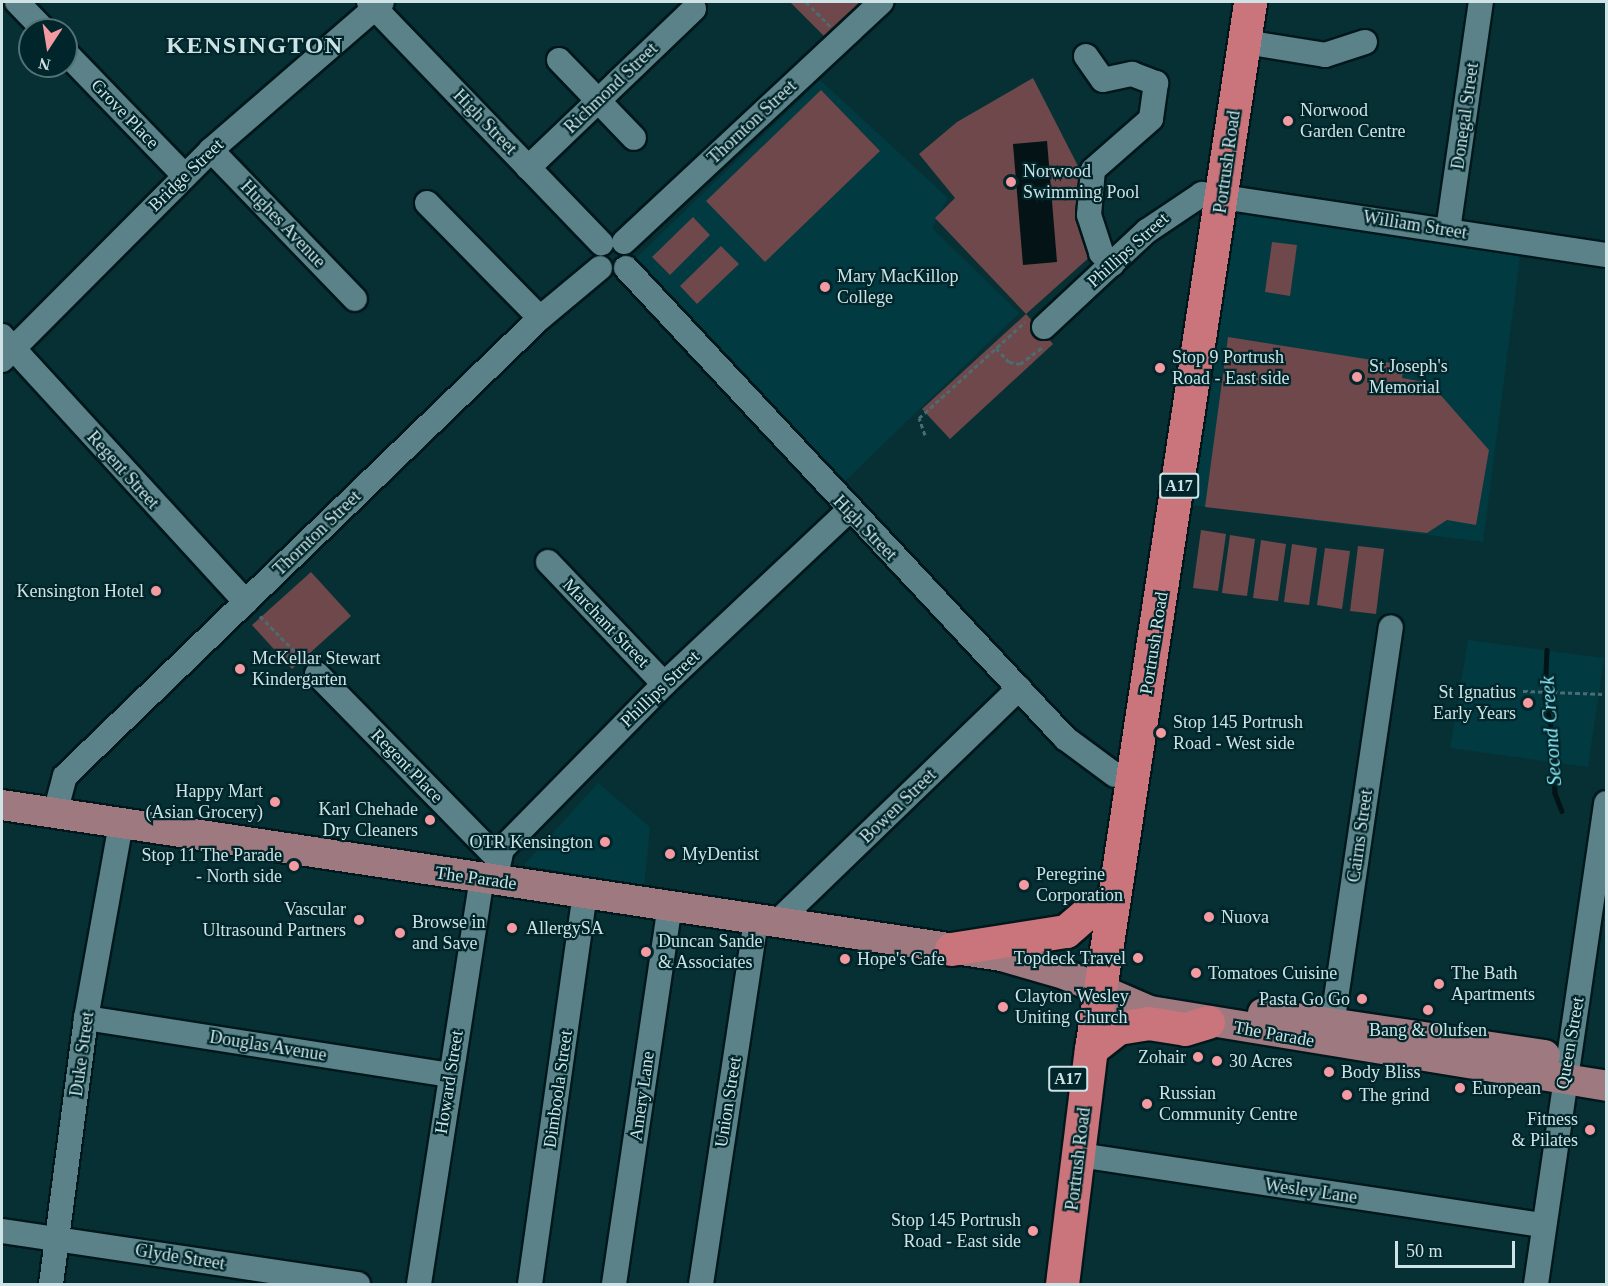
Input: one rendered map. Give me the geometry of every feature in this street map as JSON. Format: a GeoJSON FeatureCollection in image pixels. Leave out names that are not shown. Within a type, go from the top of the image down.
{"type":"FeatureCollection","features":[{"type":"Feature","properties":{"kind":"highway","name":"Portrush Road"},"geometry":{"type":"LineString","coordinates":[[1042,1284],[1124,776],[1212,194],[1229,2]]}},
{"type":"Feature","properties":{"kind":"highway","name":"Portrush Road"},"geometry":{"type":"LineString","coordinates":[[1212,194],[1245,42],[1250,2]]}},
{"type":"Feature","properties":{"kind":"highway","name":"Portrush Road"},"geometry":{"type":"LineString","coordinates":[[1062,1284],[1091,1049],[1091,909],[1124,776]]}},
{"type":"Feature","properties":{"kind":"highway"},"geometry":{"type":"LineString","coordinates":[[951,949],[1066,931],[1091,909]]}},
{"type":"Feature","properties":{"kind":"highway"},"geometry":{"type":"LineString","coordinates":[[1091,1049],[1118,1028],[1148,1023],[1185,1029],[1208,1022]]}},
{"type":"Feature","properties":{"kind":"main road","name":"The Parade"},"geometry":{"type":"LineString","coordinates":[[2,805],[121,824],[492,873],[585,894],[1002,956],[1269,1023],[1566,1069],[1606,1086]]}},
{"type":"Feature","properties":{"kind":"main road","name":"The Parade"},"geometry":{"type":"LineString","coordinates":[[1092,977],[1150,1011],[1208,1022],[1269,1023]]}},
{"type":"Feature","properties":{"kind":"main road","name":"The Parade"},"geometry":{"type":"LineString","coordinates":[[1566,1069],[1606,1065]]}},
{"type":"Feature","properties":{"kind":"street"},"geometry":{"type":"LineString","coordinates":[[17,2],[32,18]]}},
{"type":"Feature","properties":{"kind":"street","name":"Thornton Street"},"geometry":{"type":"LineString","coordinates":[[613,243],[881,2]]}},
{"type":"Feature","properties":{"kind":"street","name":"Donegal Street"},"geometry":{"type":"LineString","coordinates":[[1448,230],[1481,2]]}},
{"type":"Feature","properties":{"kind":"street","name":"Bridge Street"},"geometry":{"type":"LineString","coordinates":[[6,348],[184,175],[375,4]]}},
{"type":"Feature","properties":{"kind":"street","name":"High Street"},"geometry":{"type":"LineString","coordinates":[[375,4],[528,168],[613,243]]}},
{"type":"Feature","properties":{"kind":"street","name":"Richmond Street"},"geometry":{"type":"LineString","coordinates":[[528,168],[694,9]]}},
{"type":"Feature","properties":{"kind":"street"},"geometry":{"type":"LineString","coordinates":[[1245,42],[1325,55],[1365,42]]}},
{"type":"Feature","properties":{"kind":"street"},"geometry":{"type":"LineString","coordinates":[[1086,56],[1103,80],[1132,74],[1156,83],[1151,119],[1093,170],[1089,215],[1101,253],[1112,264]]}},
{"type":"Feature","properties":{"kind":"street"},"geometry":{"type":"LineString","coordinates":[[559,60],[634,138]]}},
{"type":"Feature","properties":{"kind":"street","name":"Grove Place"},"geometry":{"type":"LineString","coordinates":[[78,65],[184,175]]}},
{"type":"Feature","properties":{"kind":"street","name":"Hughes Avenue"},"geometry":{"type":"LineString","coordinates":[[211,150],[355,299]]}},
{"type":"Feature","properties":{"kind":"street","name":"William Street"},"geometry":{"type":"LineString","coordinates":[[1212,194],[1606,255]]}},
{"type":"Feature","properties":{"kind":"street","name":"Phillips Street"},"geometry":{"type":"LineString","coordinates":[[1044,337],[1112,264],[1176,208],[1212,194]]}},
{"type":"Feature","properties":{"kind":"street"},"geometry":{"type":"LineString","coordinates":[[427,203],[540,318]]}},
{"type":"Feature","properties":{"kind":"street"},"geometry":{"type":"LineString","coordinates":[[613,243],[630,252],[626,268],[610,273],[600,268],[596,258],[613,243]]}},
{"type":"Feature","properties":{"kind":"street","name":"Thornton Street"},"geometry":{"type":"LineString","coordinates":[[55,813],[65,776],[540,318],[600,268]]}},
{"type":"Feature","properties":{"kind":"street","name":"High Street"},"geometry":{"type":"LineString","coordinates":[[626,268],[848,511],[1084,756],[1124,776]]}},
{"type":"Feature","properties":{"kind":"street","name":"Regent Street"},"geometry":{"type":"LineString","coordinates":[[6,348],[246,602]]}},
{"type":"Feature","properties":{"kind":"street","name":"Phillips Street"},"geometry":{"type":"LineString","coordinates":[[492,873],[664,684],[848,511]]}},
{"type":"Feature","properties":{"kind":"street","name":"Marchant Street"},"geometry":{"type":"LineString","coordinates":[[548,562],[664,684]]}},
{"type":"Feature","properties":{"kind":"street","name":"Cairns Street"},"geometry":{"type":"LineString","coordinates":[[1331,1033],[1391,628]]}},
{"type":"Feature","properties":{"kind":"street","name":"Regent Place"},"geometry":{"type":"LineString","coordinates":[[317,674],[492,873]]}},
{"type":"Feature","properties":{"kind":"street","name":"Bowen Street"},"geometry":{"type":"LineString","coordinates":[[766,921],[1019,688]]}},
{"type":"Feature","properties":{"kind":"street","name":"Queen Street"},"geometry":{"type":"LineString","coordinates":[[1536,1284],[1606,802]]}},
{"type":"Feature","properties":{"kind":"street","name":"Duke Street"},"geometry":{"type":"LineString","coordinates":[[51,1284],[86,1018],[121,824]]}},
{"type":"Feature","properties":{"kind":"street","name":"Howard Street"},"geometry":{"type":"LineString","coordinates":[[419,1284],[449,1074],[492,873]]}},
{"type":"Feature","properties":{"kind":"street","name":"Dimboola Street"},"geometry":{"type":"LineString","coordinates":[[530,1284],[585,894]]}},
{"type":"Feature","properties":{"kind":"street","name":"Amery Lane"},"geometry":{"type":"LineString","coordinates":[[614,1284],[670,907]]}},
{"type":"Feature","properties":{"kind":"street","name":"Union Street"},"geometry":{"type":"LineString","coordinates":[[700,1284],[766,921]]}},
{"type":"Feature","properties":{"kind":"street","name":"Douglas Avenue"},"geometry":{"type":"LineString","coordinates":[[86,1018],[449,1074]]}},
{"type":"Feature","properties":{"kind":"street","name":"Wesley Lane"},"geometry":{"type":"LineString","coordinates":[[1079,1155],[1544,1226]]}},
{"type":"Feature","properties":{"kind":"street","name":"Glyde Street"},"geometry":{"type":"LineString","coordinates":[[2,1231],[58,1239],[250,1276],[358,1284]]}},
{"type":"Feature","properties":{"kind":"path"},"geometry":{"type":"LineString","coordinates":[[806,2],[842,38]]}},
{"type":"Feature","properties":{"kind":"path"},"geometry":{"type":"LineString","coordinates":[[925,435],[919,418],[1024,322],[1044,337],[1020,364],[1009,362],[996,348]]}},
{"type":"Feature","properties":{"kind":"path"},"geometry":{"type":"LineString","coordinates":[[246,602],[317,674]]}},
{"type":"Feature","properties":{"kind":"path"},"geometry":{"type":"LineString","coordinates":[[1523,690],[1554,695],[1604,694]]}},
{"type":"Feature","properties":{"kind":"shaded area"},"geometry":{"type":"Polygon","coordinates":[[[790,2],[873,2],[831,43],[790,2]]]}},
{"type":"Feature","properties":{"kind":"shaded area","name":"Norwood Swimming Pool"},"geometry":{"type":"Polygon","coordinates":[[[1033,78],[1078,166],[1092,255],[1026,314],[935,218],[955,198],[919,154],[957,122],[1033,78]]]}},
{"type":"Feature","properties":{"kind":"shaded area","name":"Mary MacKillop College"},"geometry":{"type":"Polygon","coordinates":[[[820,80],[948,198],[932,228],[1019,313],[842,484],[634,260],[820,80]]]}},
{"type":"Feature","properties":{"kind":"shaded area"},"geometry":{"type":"Polygon","coordinates":[[[821,90],[880,151],[765,262],[706,201],[821,90]]]}},
{"type":"Feature","properties":{"kind":"shaded area","name":"Norwood Swimming Pool"},"geometry":{"type":"Polygon","coordinates":[[[1047,141],[1057,262],[1023,265],[1013,144],[1047,141]]]}},
{"type":"Feature","properties":{"kind":"shaded area","name":"St Joseph's Memorial"},"geometry":{"type":"Polygon","coordinates":[[[1244,213],[1521,249],[1483,542],[1192,505],[1228,227],[1244,213]]]}},
{"type":"Feature","properties":{"kind":"shaded area"},"geometry":{"type":"Polygon","coordinates":[[[693,217],[710,235],[670,275],[652,257],[693,217]]]}},
{"type":"Feature","properties":{"kind":"shaded area"},"geometry":{"type":"Polygon","coordinates":[[[1272,242],[1297,245],[1290,296],[1265,292],[1272,242]]]}},
{"type":"Feature","properties":{"kind":"shaded area"},"geometry":{"type":"Polygon","coordinates":[[[721,246],[739,264],[697,304],[680,286],[721,246]]]}},
{"type":"Feature","properties":{"kind":"shaded area"},"geometry":{"type":"Polygon","coordinates":[[[1026,314],[1053,344],[950,439],[922,409],[1026,314]]]}},
{"type":"Feature","properties":{"kind":"shaded area"},"geometry":{"type":"Polygon","coordinates":[[[1228,337],[1404,365],[1402,378],[1430,383],[1489,450],[1476,525],[1447,520],[1427,533],[1205,507],[1228,337]]]}},
{"type":"Feature","properties":{"kind":"shaded area"},"geometry":{"type":"Polygon","coordinates":[[[1201,530],[1226,534],[1218,591],[1193,588],[1201,530]]]}},
{"type":"Feature","properties":{"kind":"shaded area"},"geometry":{"type":"Polygon","coordinates":[[[1230,535],[1255,539],[1247,596],[1222,593],[1230,535]]]}},
{"type":"Feature","properties":{"kind":"shaded area"},"geometry":{"type":"Polygon","coordinates":[[[1261,540],[1286,544],[1278,601],[1253,598],[1261,540]]]}},
{"type":"Feature","properties":{"kind":"shaded area"},"geometry":{"type":"Polygon","coordinates":[[[1292,544],[1317,548],[1309,605],[1284,602],[1292,544]]]}},
{"type":"Feature","properties":{"kind":"shaded area"},"geometry":{"type":"Polygon","coordinates":[[[1358,546],[1384,549],[1376,614],[1350,611],[1358,546]]]}},
{"type":"Feature","properties":{"kind":"shaded area"},"geometry":{"type":"Polygon","coordinates":[[[1325,548],[1350,551],[1342,609],[1317,605],[1325,548]]]}},
{"type":"Feature","properties":{"kind":"shaded area"},"geometry":{"type":"Polygon","coordinates":[[[311,572],[351,616],[292,669],[252,625],[311,572]]]}},
{"type":"Feature","properties":{"kind":"shaded area","name":"St Ignatius Early Years"},"geometry":{"type":"Polygon","coordinates":[[[1468,640],[1604,658],[1588,767],[1450,748],[1468,640]]]}},
{"type":"Feature","properties":{"kind":"shaded area"},"geometry":{"type":"Polygon","coordinates":[[[598,783],[650,827],[644,886],[524,865],[598,783]]]}},
{"type":"Feature","properties":{"kind":"waterway","name":"Second Creek"},"geometry":{"type":"LineString","coordinates":[[1547,650],[1545,698],[1553,737],[1555,793],[1562,811]]}},
{"type":"Feature","properties":{"kind":"place","name":"Norwood Garden Centre"},"geometry":{"type":"Point","coordinates":[1288,121]}},
{"type":"Feature","properties":{"kind":"place","name":"Norwood Swimming Pool"},"geometry":{"type":"Point","coordinates":[1011,182]}},
{"type":"Feature","properties":{"kind":"place","name":"Mary MacKillop College"},"geometry":{"type":"Point","coordinates":[825,287]}},
{"type":"Feature","properties":{"kind":"place","name":"Stop 9 Portrush Road - East side"},"geometry":{"type":"Point","coordinates":[1160,368]}},
{"type":"Feature","properties":{"kind":"place","name":"St Joseph's Memorial"},"geometry":{"type":"Point","coordinates":[1357,377]}},
{"type":"Feature","properties":{"kind":"place","name":"Kensington Hotel"},"geometry":{"type":"Point","coordinates":[156,591]}},
{"type":"Feature","properties":{"kind":"place","name":"McKellar Stewart Kindergarten"},"geometry":{"type":"Point","coordinates":[240,669]}},
{"type":"Feature","properties":{"kind":"place","name":"St Ignatius Early Years"},"geometry":{"type":"Point","coordinates":[1528,703]}},
{"type":"Feature","properties":{"kind":"place","name":"Stop 145 Portrush Road - West side"},"geometry":{"type":"Point","coordinates":[1161,733]}},
{"type":"Feature","properties":{"kind":"place","name":"Happy Mart (Asian Grocery)"},"geometry":{"type":"Point","coordinates":[275,802]}},
{"type":"Feature","properties":{"kind":"place","name":"Karl Chehade Dry Cleaners"},"geometry":{"type":"Point","coordinates":[430,820]}},
{"type":"Feature","properties":{"kind":"place","name":"OTR Kensington"},"geometry":{"type":"Point","coordinates":[605,842]}},
{"type":"Feature","properties":{"kind":"place","name":"MyDentist"},"geometry":{"type":"Point","coordinates":[670,854]}},
{"type":"Feature","properties":{"kind":"place","name":"Stop 11 The Parade - North side"},"geometry":{"type":"Point","coordinates":[294,866]}},
{"type":"Feature","properties":{"kind":"place","name":"Peregrine Corporation"},"geometry":{"type":"Point","coordinates":[1024,885]}},
{"type":"Feature","properties":{"kind":"place","name":"Nuova"},"geometry":{"type":"Point","coordinates":[1209,917]}},
{"type":"Feature","properties":{"kind":"place","name":"Vascular Ultrasound Partners"},"geometry":{"type":"Point","coordinates":[359,920]}},
{"type":"Feature","properties":{"kind":"place","name":"AllergySA"},"geometry":{"type":"Point","coordinates":[512,928]}},
{"type":"Feature","properties":{"kind":"place","name":"Browse in and Save"},"geometry":{"type":"Point","coordinates":[400,933]}},
{"type":"Feature","properties":{"kind":"place","name":"Duncan Sande & Associates"},"geometry":{"type":"Point","coordinates":[646,952]}},
{"type":"Feature","properties":{"kind":"place","name":"Topdeck Travel"},"geometry":{"type":"Point","coordinates":[1138,958]}},
{"type":"Feature","properties":{"kind":"place","name":"Hope's Cafe"},"geometry":{"type":"Point","coordinates":[845,959]}},
{"type":"Feature","properties":{"kind":"place","name":"Tomatoes Cuisine"},"geometry":{"type":"Point","coordinates":[1196,973]}},
{"type":"Feature","properties":{"kind":"place","name":"The Bath Apartments"},"geometry":{"type":"Point","coordinates":[1439,984]}},
{"type":"Feature","properties":{"kind":"place","name":"Pasta Go Go"},"geometry":{"type":"Point","coordinates":[1362,999]}},
{"type":"Feature","properties":{"kind":"place","name":"Clayton Wesley Uniting Church"},"geometry":{"type":"Point","coordinates":[1003,1007]}},
{"type":"Feature","properties":{"kind":"place","name":"Bang & Olufsen"},"geometry":{"type":"Point","coordinates":[1428,1010]}},
{"type":"Feature","properties":{"kind":"place","name":"Zohair"},"geometry":{"type":"Point","coordinates":[1198,1057]}},
{"type":"Feature","properties":{"kind":"place","name":"30 Acres"},"geometry":{"type":"Point","coordinates":[1217,1061]}},
{"type":"Feature","properties":{"kind":"place","name":"Body Bliss"},"geometry":{"type":"Point","coordinates":[1329,1072]}},
{"type":"Feature","properties":{"kind":"place","name":"European"},"geometry":{"type":"Point","coordinates":[1460,1088]}},
{"type":"Feature","properties":{"kind":"place","name":"The grind"},"geometry":{"type":"Point","coordinates":[1347,1095]}},
{"type":"Feature","properties":{"kind":"place","name":"Russian Community Centre"},"geometry":{"type":"Point","coordinates":[1147,1104]}},
{"type":"Feature","properties":{"kind":"place","name":"Fitness & Pilates"},"geometry":{"type":"Point","coordinates":[1590,1130]}},
{"type":"Feature","properties":{"kind":"place","name":"Stop 145 Portrush Road - East side"},"geometry":{"type":"Point","coordinates":[1033,1231]}},
{"type":"Feature","properties":{"kind":"district","name":"KENSINGTON"},"geometry":{"type":"Point","coordinates":[255,46]}}]}
